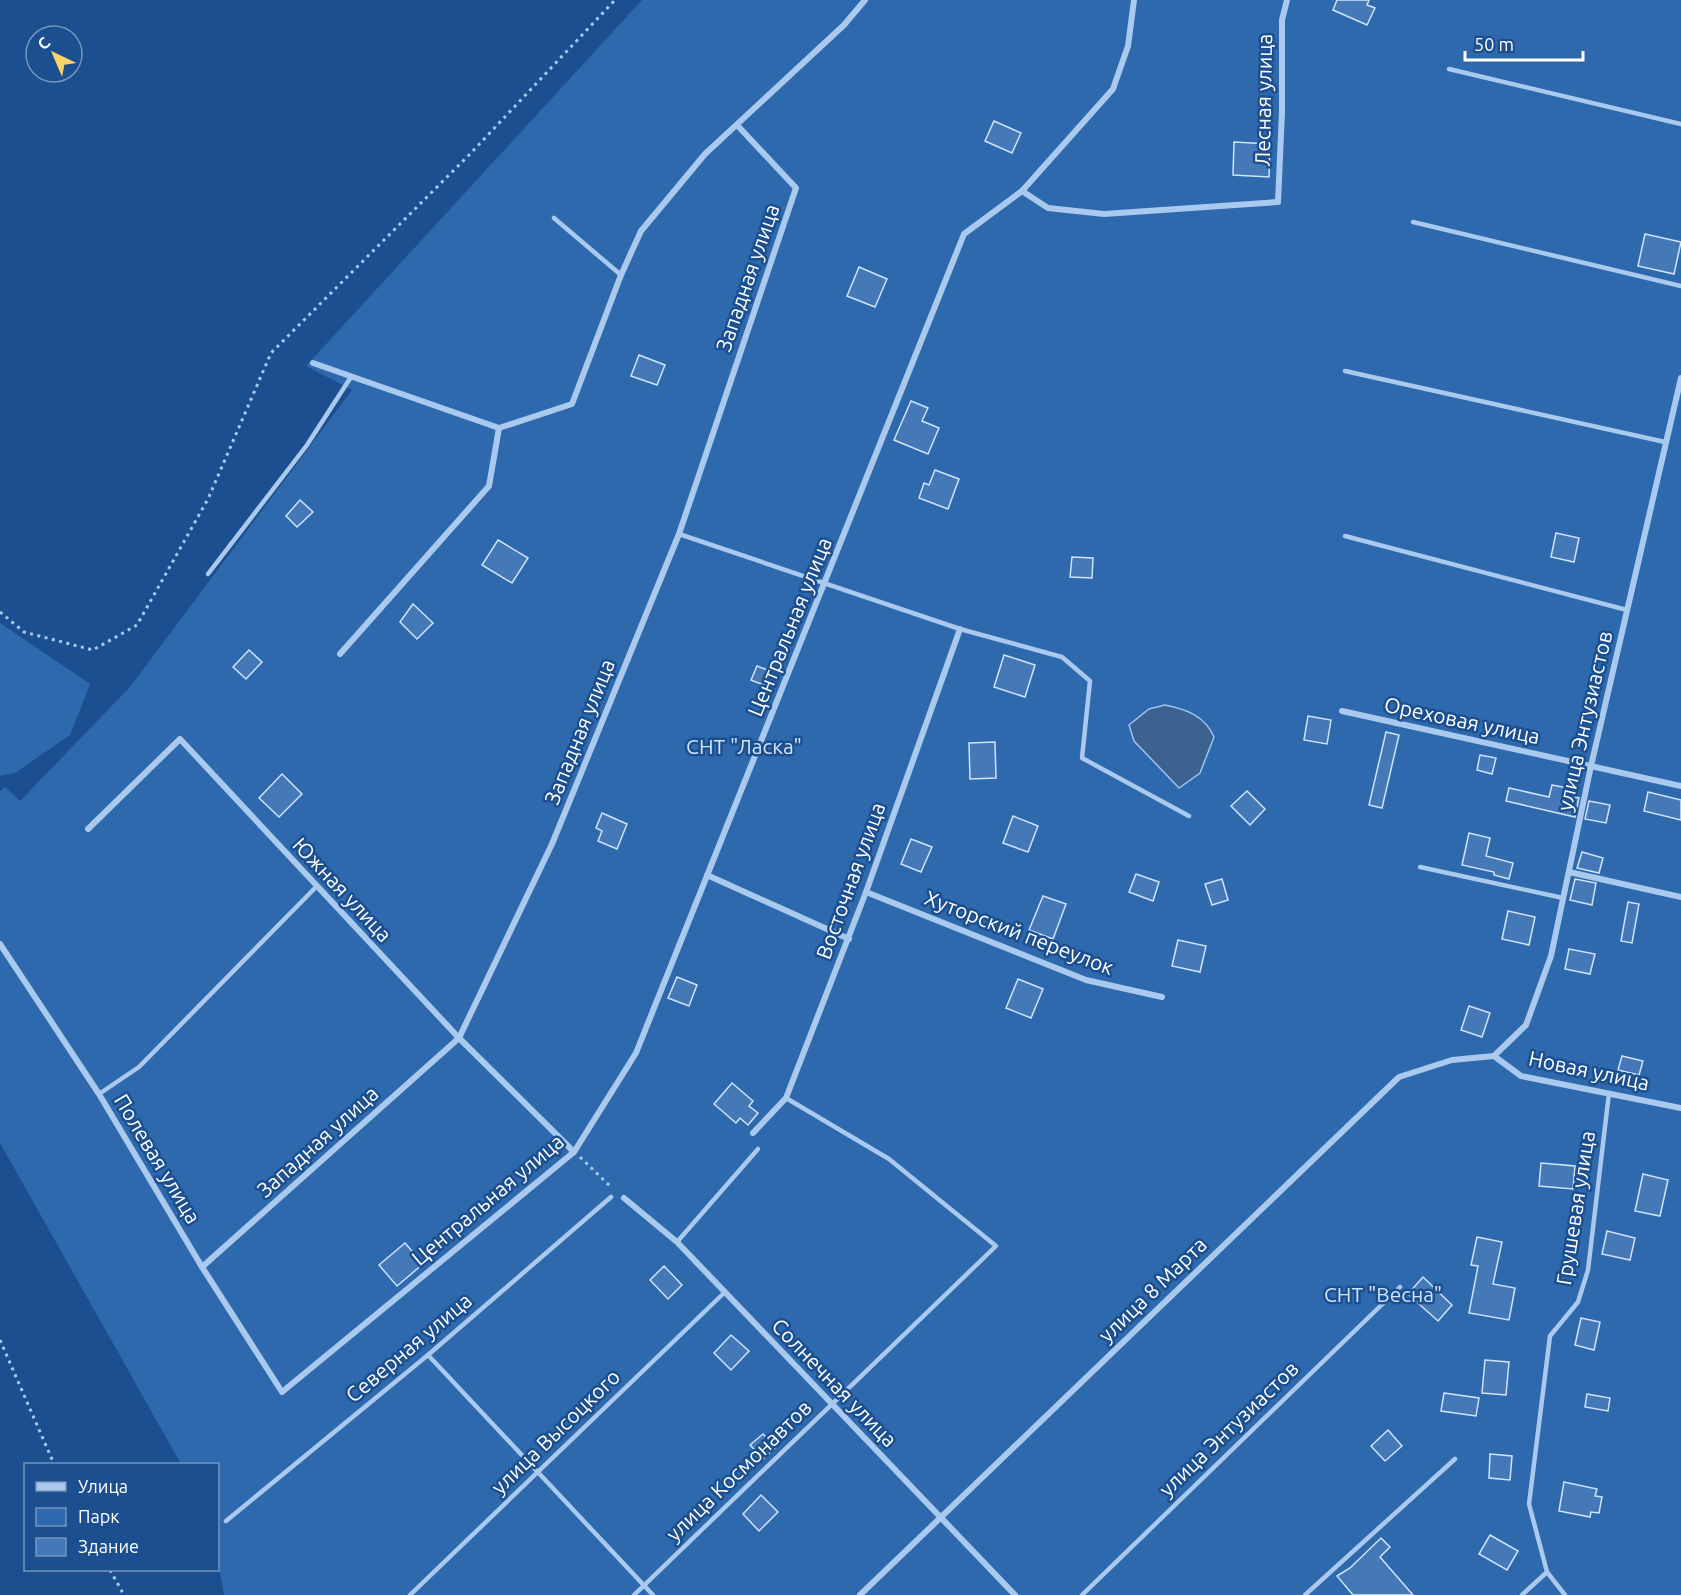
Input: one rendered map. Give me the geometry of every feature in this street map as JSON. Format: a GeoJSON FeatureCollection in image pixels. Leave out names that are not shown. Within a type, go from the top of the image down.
{"type":"FeatureCollection","features":[{"type":"Feature","properties":{"kind":"street"},"geometry":{"type":"LineString","coordinates":[[313,363],[499,428],[572,404],[621,275],[641,231],[705,154],[844,26],[865,0]]}},
{"type":"Feature","properties":{"kind":"street","name":"Центральная улица"},"geometry":{"type":"LineString","coordinates":[[282,1392],[574,1152],[636,1053],[964,234],[1022,191],[1113,89],[1128,46],[1134,0]]}},
{"type":"Feature","properties":{"kind":"street","name":"Лесная улица"},"geometry":{"type":"LineString","coordinates":[[1022,191],[1048,208],[1104,214],[1278,202],[1282,112],[1282,20],[1287,0]]}},
{"type":"Feature","properties":{"kind":"street","name":"Западная улица"},"geometry":{"type":"LineString","coordinates":[[202,1267],[459,1038],[552,843],[679,534],[796,188],[736,125]]}},
{"type":"Feature","properties":{"kind":"street","name":"улица Энтузиастов"},"geometry":{"type":"LineString","coordinates":[[1494,1056],[1526,1025],[1551,956],[1591,766],[1681,378]]}},
{"type":"Feature","properties":{"kind":"street"},"geometry":{"type":"LineString","coordinates":[[340,654],[489,486],[499,428]]}},
{"type":"Feature","properties":{"kind":"street","name":"Восточная улица"},"geometry":{"type":"LineString","coordinates":[[753,1133],[786,1098],[849,939],[960,629]]}},
{"type":"Feature","properties":{"kind":"street","name":"Ореховая улица"},"geometry":{"type":"LineString","coordinates":[[1342,711],[1681,786]]}},
{"type":"Feature","properties":{"kind":"street","name":"Южная улица"},"geometry":{"type":"LineString","coordinates":[[88,829],[180,739],[459,1038],[574,1152]]}},
{"type":"Feature","properties":{"kind":"street"},"geometry":{"type":"LineString","coordinates":[[1569,872],[1681,897]]}},
{"type":"Feature","properties":{"kind":"street"},"geometry":{"type":"LineString","coordinates":[[707,875],[849,939]]}},
{"type":"Feature","properties":{"kind":"street","name":"Хуторский переулок"},"geometry":{"type":"LineString","coordinates":[[866,892],[1086,980],[1162,997]]}},
{"type":"Feature","properties":{"kind":"street","name":"Полевая улица"},"geometry":{"type":"LineString","coordinates":[[0,944],[99,1094],[202,1267],[282,1392]]}},
{"type":"Feature","properties":{"kind":"street","name":"Новая улица"},"geometry":{"type":"LineString","coordinates":[[1494,1056],[1521,1076],[1681,1108]]}},
{"type":"Feature","properties":{"kind":"street","name":"улица 8 Марта"},"geometry":{"type":"LineString","coordinates":[[860,1595],[1399,1077],[1452,1060],[1494,1056]]}},
{"type":"Feature","properties":{"kind":"street","name":"Солнечная улица"},"geometry":{"type":"LineString","coordinates":[[624,1198],[677,1242],[1015,1595]]}},
{"type":"Feature","properties":{"kind":"lane"},"geometry":{"type":"LineString","coordinates":[[1449,69],[1681,124]]}},
{"type":"Feature","properties":{"kind":"lane"},"geometry":{"type":"LineString","coordinates":[[554,218],[621,275]]}},
{"type":"Feature","properties":{"kind":"lane"},"geometry":{"type":"LineString","coordinates":[[1413,222],[1681,286]]}},
{"type":"Feature","properties":{"kind":"lane"},"geometry":{"type":"LineString","coordinates":[[1345,371],[1665,442]]}},
{"type":"Feature","properties":{"kind":"lane"},"geometry":{"type":"LineString","coordinates":[[208,574],[307,445],[351,377]]}},
{"type":"Feature","properties":{"kind":"lane"},"geometry":{"type":"LineString","coordinates":[[679,534],[960,629],[1062,657],[1090,681],[1082,758],[1189,816]]}},
{"type":"Feature","properties":{"kind":"lane"},"geometry":{"type":"LineString","coordinates":[[1345,536],[1627,610]]}},
{"type":"Feature","properties":{"kind":"lane"},"geometry":{"type":"LineString","coordinates":[[1420,867],[1563,898]]}},
{"type":"Feature","properties":{"kind":"lane"},"geometry":{"type":"LineString","coordinates":[[99,1094],[140,1067],[316,887]]}},
{"type":"Feature","properties":{"kind":"lane","name":"Грушевая улица"},"geometry":{"type":"LineString","coordinates":[[1565,1595],[1547,1572],[1529,1504],[1550,1336],[1578,1302],[1588,1270],[1609,1094]]}},
{"type":"Feature","properties":{"kind":"lane","name":"улица Космонавтов"},"geometry":{"type":"LineString","coordinates":[[634,1595],[996,1246],[889,1159],[786,1098]]}},
{"type":"Feature","properties":{"kind":"lane"},"geometry":{"type":"LineString","coordinates":[[677,1242],[758,1149]]}},
{"type":"Feature","properties":{"kind":"lane","name":"Северная улица"},"geometry":{"type":"LineString","coordinates":[[226,1521],[428,1355],[611,1197]]}},
{"type":"Feature","properties":{"kind":"lane","name":"улица Энтузиастов"},"geometry":{"type":"LineString","coordinates":[[1082,1595],[1400,1287]]}},
{"type":"Feature","properties":{"kind":"lane","name":"улица Высоцкого"},"geometry":{"type":"LineString","coordinates":[[410,1595],[724,1292]]}},
{"type":"Feature","properties":{"kind":"lane"},"geometry":{"type":"LineString","coordinates":[[428,1355],[653,1595]]}},
{"type":"Feature","properties":{"kind":"lane"},"geometry":{"type":"LineString","coordinates":[[1305,1595],[1455,1458]]}},
{"type":"Feature","properties":{"kind":"lane"},"geometry":{"type":"LineString","coordinates":[[1522,1595],[1547,1572]]}},
{"type":"Feature","properties":{"kind":"path"},"geometry":{"type":"LineString","coordinates":[[574,1152],[624,1198]]}},
{"type":"Feature","properties":{"kind":"path"},"geometry":{"type":"LineString","coordinates":[[0,1340],[54,1463]]}},
{"type":"Feature","properties":{"kind":"path"},"geometry":{"type":"LineString","coordinates":[[111,1571],[124,1595]]}},
{"type":"Feature","properties":{"kind":"green space","name":"СНТ \"Ласка\""},"geometry":{"type":"Polygon","coordinates":[[[642,0],[1681,0],[1681,1595],[224,1595],[219,1567],[219,1463],[180,1463],[0,1143],[0,791],[5,787],[20,801],[130,687],[352,390],[306,366],[642,0]]]}},
{"type":"Feature","properties":{"kind":"green space"},"geometry":{"type":"Polygon","coordinates":[[[0,623],[90,684],[70,735],[15,773],[0,776],[0,623]]]}},
{"type":"Feature","properties":{"kind":"shaded area"},"geometry":{"type":"Polygon","coordinates":[[[1165,705],[1194,715],[1206,724],[1214,737],[1200,773],[1179,788],[1134,741],[1129,725],[1149,709],[1165,705]]]}},
{"type":"Feature","properties":{"kind":"building"},"geometry":{"type":"Polygon","coordinates":[[[1337,0],[1369,0],[1367,5],[1375,8],[1367,25],[1333,10],[1337,0]]]}},
{"type":"Feature","properties":{"kind":"building"},"geometry":{"type":"Polygon","coordinates":[[[994,121],[1021,133],[1012,153],[985,141],[994,121]]]}},
{"type":"Feature","properties":{"kind":"building"},"geometry":{"type":"Polygon","coordinates":[[[1234,142],[1270,144],[1269,177],[1233,175],[1234,142]]]}},
{"type":"Feature","properties":{"kind":"building"},"geometry":{"type":"Polygon","coordinates":[[[1645,234],[1681,242],[1674,274],[1638,266],[1645,234]]]}},
{"type":"Feature","properties":{"kind":"building"},"geometry":{"type":"Polygon","coordinates":[[[859,267],[887,279],[875,307],[847,296],[859,267]]]}},
{"type":"Feature","properties":{"kind":"building"},"geometry":{"type":"Polygon","coordinates":[[[639,355],[665,365],[657,385],[631,376],[639,355]]]}},
{"type":"Feature","properties":{"kind":"building"},"geometry":{"type":"Polygon","coordinates":[[[911,401],[928,408],[922,421],[939,428],[928,454],[894,440],[911,401]]]}},
{"type":"Feature","properties":{"kind":"building"},"geometry":{"type":"Polygon","coordinates":[[[935,470],[959,479],[948,509],[919,498],[924,483],[929,485],[935,470]]]}},
{"type":"Feature","properties":{"kind":"building"},"geometry":{"type":"Polygon","coordinates":[[[300,500],[313,512],[297,527],[286,516],[300,500]]]}},
{"type":"Feature","properties":{"kind":"building"},"geometry":{"type":"Polygon","coordinates":[[[1556,533],[1579,538],[1574,562],[1551,557],[1556,533]]]}},
{"type":"Feature","properties":{"kind":"building"},"geometry":{"type":"Polygon","coordinates":[[[498,540],[528,558],[512,583],[482,565],[498,540]]]}},
{"type":"Feature","properties":{"kind":"building"},"geometry":{"type":"Polygon","coordinates":[[[1072,557],[1093,558],[1092,578],[1070,577],[1072,557]]]}},
{"type":"Feature","properties":{"kind":"building"},"geometry":{"type":"Polygon","coordinates":[[[413,604],[433,623],[417,639],[400,622],[413,604]]]}},
{"type":"Feature","properties":{"kind":"building"},"geometry":{"type":"Polygon","coordinates":[[[249,650],[262,662],[246,679],[233,667],[249,650]]]}},
{"type":"Feature","properties":{"kind":"building"},"geometry":{"type":"Polygon","coordinates":[[[1004,655],[1035,665],[1025,697],[994,687],[1004,655]]]}},
{"type":"Feature","properties":{"kind":"building"},"geometry":{"type":"Polygon","coordinates":[[[757,666],[770,671],[764,685],[751,680],[757,666]]]}},
{"type":"Feature","properties":{"kind":"building"},"geometry":{"type":"Polygon","coordinates":[[[1308,716],[1331,720],[1327,744],[1304,740],[1308,716]]]}},
{"type":"Feature","properties":{"kind":"building"},"geometry":{"type":"Polygon","coordinates":[[[1386,732],[1399,735],[1382,808],[1369,805],[1386,732]]]}},
{"type":"Feature","properties":{"kind":"building"},"geometry":{"type":"Polygon","coordinates":[[[995,742],[996,778],[970,779],[969,743],[995,742]]]}},
{"type":"Feature","properties":{"kind":"building"},"geometry":{"type":"Polygon","coordinates":[[[1480,755],[1496,758],[1492,774],[1477,770],[1480,755]]]}},
{"type":"Feature","properties":{"kind":"building"},"geometry":{"type":"Polygon","coordinates":[[[282,774],[302,794],[279,817],[259,798],[282,774]]]}},
{"type":"Feature","properties":{"kind":"building"},"geometry":{"type":"Polygon","coordinates":[[[1552,785],[1574,789],[1572,797],[1579,798],[1575,817],[1506,801],[1509,788],[1549,797],[1552,785]]]}},
{"type":"Feature","properties":{"kind":"building"},"geometry":{"type":"Polygon","coordinates":[[[1247,791],[1265,809],[1250,825],[1231,806],[1247,791]]]}},
{"type":"Feature","properties":{"kind":"building"},"geometry":{"type":"Polygon","coordinates":[[[1648,792],[1681,800],[1681,820],[1644,811],[1648,792]]]}},
{"type":"Feature","properties":{"kind":"building"},"geometry":{"type":"Polygon","coordinates":[[[1589,801],[1610,805],[1606,823],[1585,819],[1589,801]]]}},
{"type":"Feature","properties":{"kind":"building"},"geometry":{"type":"Polygon","coordinates":[[[602,813],[627,824],[617,849],[598,841],[602,831],[596,828],[602,813]]]}},
{"type":"Feature","properties":{"kind":"building"},"geometry":{"type":"Polygon","coordinates":[[[1013,816],[1038,826],[1028,852],[1003,843],[1013,816]]]}},
{"type":"Feature","properties":{"kind":"building"},"geometry":{"type":"Polygon","coordinates":[[[1469,833],[1490,838],[1486,856],[1513,863],[1509,879],[1494,875],[1494,872],[1462,865],[1469,833]]]}},
{"type":"Feature","properties":{"kind":"building"},"geometry":{"type":"Polygon","coordinates":[[[911,839],[932,847],[921,872],[901,864],[911,839]]]}},
{"type":"Feature","properties":{"kind":"building"},"geometry":{"type":"Polygon","coordinates":[[[1582,852],[1603,858],[1599,873],[1577,868],[1582,852]]]}},
{"type":"Feature","properties":{"kind":"building"},"geometry":{"type":"Polygon","coordinates":[[[1136,874],[1159,882],[1153,901],[1129,892],[1136,874]]]}},
{"type":"Feature","properties":{"kind":"building"},"geometry":{"type":"Polygon","coordinates":[[[1222,879],[1228,900],[1212,905],[1205,884],[1222,879]]]}},
{"type":"Feature","properties":{"kind":"building"},"geometry":{"type":"Polygon","coordinates":[[[1575,879],[1596,883],[1592,905],[1570,900],[1575,879]]]}},
{"type":"Feature","properties":{"kind":"building"},"geometry":{"type":"Polygon","coordinates":[[[1043,896],[1066,904],[1053,939],[1029,930],[1043,896]]]}},
{"type":"Feature","properties":{"kind":"building"},"geometry":{"type":"Polygon","coordinates":[[[1628,902],[1639,904],[1632,943],[1621,941],[1628,902]]]}},
{"type":"Feature","properties":{"kind":"building"},"geometry":{"type":"Polygon","coordinates":[[[1508,911],[1535,917],[1529,945],[1502,939],[1508,911]]]}},
{"type":"Feature","properties":{"kind":"building"},"geometry":{"type":"Polygon","coordinates":[[[1178,940],[1206,946],[1200,972],[1172,966],[1178,940]]]}},
{"type":"Feature","properties":{"kind":"building"},"geometry":{"type":"Polygon","coordinates":[[[1569,949],[1595,954],[1590,974],[1565,969],[1569,949]]]}},
{"type":"Feature","properties":{"kind":"building"},"geometry":{"type":"Polygon","coordinates":[[[677,977],[697,985],[689,1006],[668,998],[677,977]]]}},
{"type":"Feature","properties":{"kind":"building"},"geometry":{"type":"Polygon","coordinates":[[[1018,979],[1043,989],[1031,1018],[1006,1008],[1018,979]]]}},
{"type":"Feature","properties":{"kind":"building"},"geometry":{"type":"Polygon","coordinates":[[[1469,1006],[1490,1013],[1482,1037],[1461,1030],[1469,1006]]]}},
{"type":"Feature","properties":{"kind":"building"},"geometry":{"type":"Polygon","coordinates":[[[1622,1056],[1643,1061],[1639,1075],[1618,1070],[1622,1056]]]}},
{"type":"Feature","properties":{"kind":"building"},"geometry":{"type":"Polygon","coordinates":[[[732,1083],[753,1101],[749,1106],[758,1113],[748,1125],[740,1118],[736,1123],[714,1104],[732,1083]]]}},
{"type":"Feature","properties":{"kind":"building"},"geometry":{"type":"Polygon","coordinates":[[[1541,1163],[1575,1166],[1573,1189],[1539,1186],[1541,1163]]]}},
{"type":"Feature","properties":{"kind":"building"},"geometry":{"type":"Polygon","coordinates":[[[1643,1174],[1668,1180],[1660,1216],[1635,1211],[1643,1174]]]}},
{"type":"Feature","properties":{"kind":"building"},"geometry":{"type":"Polygon","coordinates":[[[1607,1231],[1635,1238],[1630,1260],[1602,1254],[1607,1231]]]}},
{"type":"Feature","properties":{"kind":"building"},"geometry":{"type":"Polygon","coordinates":[[[1477,1237],[1502,1242],[1493,1284],[1515,1288],[1509,1320],[1469,1313],[1478,1266],[1471,1265],[1477,1237]]]}},
{"type":"Feature","properties":{"kind":"building"},"geometry":{"type":"Polygon","coordinates":[[[405,1243],[423,1264],[397,1286],[379,1265],[405,1243]]]}},
{"type":"Feature","properties":{"kind":"building"},"geometry":{"type":"Polygon","coordinates":[[[664,1266],[682,1285],[668,1299],[650,1280],[664,1266]]]}},
{"type":"Feature","properties":{"kind":"building"},"geometry":{"type":"Polygon","coordinates":[[[1423,1277],[1452,1305],[1438,1321],[1408,1294],[1423,1277]]]}},
{"type":"Feature","properties":{"kind":"building"},"geometry":{"type":"Polygon","coordinates":[[[1581,1318],[1600,1322],[1594,1350],[1575,1345],[1581,1318]]]}},
{"type":"Feature","properties":{"kind":"building"},"geometry":{"type":"Polygon","coordinates":[[[731,1335],[749,1351],[731,1370],[714,1353],[731,1335]]]}},
{"type":"Feature","properties":{"kind":"building"},"geometry":{"type":"Polygon","coordinates":[[[1485,1360],[1509,1362],[1506,1395],[1482,1393],[1485,1360]]]}},
{"type":"Feature","properties":{"kind":"building"},"geometry":{"type":"Polygon","coordinates":[[[1444,1393],[1479,1398],[1476,1416],[1441,1411],[1444,1393]]]}},
{"type":"Feature","properties":{"kind":"building"},"geometry":{"type":"Polygon","coordinates":[[[1587,1394],[1610,1398],[1608,1411],[1585,1407],[1587,1394]]]}},
{"type":"Feature","properties":{"kind":"building"},"geometry":{"type":"Polygon","coordinates":[[[1388,1430],[1402,1446],[1385,1461],[1371,1446],[1388,1430]]]}},
{"type":"Feature","properties":{"kind":"building"},"geometry":{"type":"Polygon","coordinates":[[[763,1434],[776,1447],[763,1459],[750,1445],[763,1434]]]}},
{"type":"Feature","properties":{"kind":"building"},"geometry":{"type":"Polygon","coordinates":[[[1490,1454],[1512,1456],[1510,1480],[1489,1478],[1490,1454]]]}},
{"type":"Feature","properties":{"kind":"building"},"geometry":{"type":"Polygon","coordinates":[[[1564,1482],[1597,1489],[1595,1496],[1602,1497],[1599,1513],[1591,1512],[1590,1517],[1559,1511],[1564,1482]]]}},
{"type":"Feature","properties":{"kind":"building"},"geometry":{"type":"Polygon","coordinates":[[[761,1495],[778,1512],[759,1531],[743,1514],[761,1495]]]}},
{"type":"Feature","properties":{"kind":"building"},"geometry":{"type":"Polygon","coordinates":[[[1490,1535],[1518,1551],[1507,1570],[1479,1554],[1490,1535]]]}},
{"type":"Feature","properties":{"kind":"building"},"geometry":{"type":"Polygon","coordinates":[[[1381,1538],[1390,1547],[1380,1557],[1413,1595],[1353,1595],[1337,1576],[1350,1568],[1381,1538]]]}},
{"type":"Feature","properties":{"kind":"park label","name":"СНТ \"Весна\""},"geometry":{"type":"Point","coordinates":[1383,1295]}}]}
